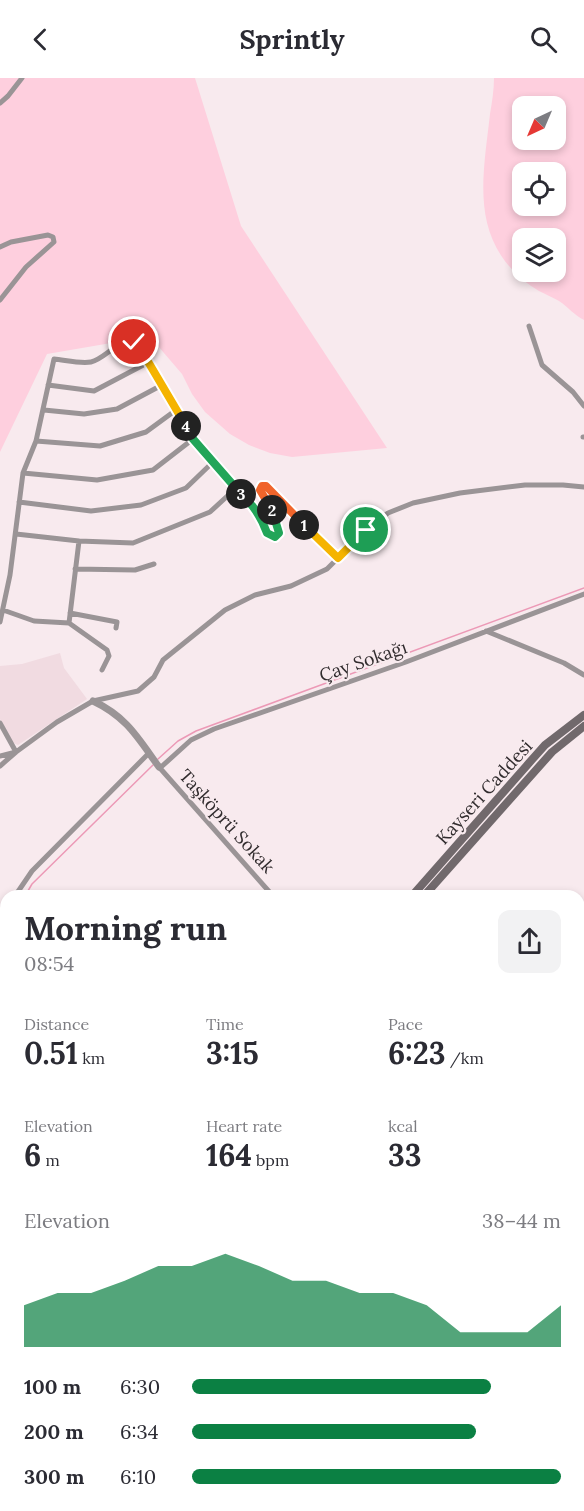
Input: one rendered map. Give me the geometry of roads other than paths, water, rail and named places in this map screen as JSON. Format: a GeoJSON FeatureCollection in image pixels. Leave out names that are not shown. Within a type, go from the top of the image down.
{"type":"FeatureCollection","features":[{"type":"Feature","properties":{"kind":"main road","name":"Kayseri Caddesi"},"geometry":{"type":"LineString","coordinates":[[417,890],[534,757],[584,715]]}},
{"type":"Feature","properties":{"kind":"main road","name":"Kayseri Caddesi"},"geometry":{"type":"LineString","coordinates":[[429,890],[544,761],[584,726]]}},
{"type":"Feature","properties":{"kind":"street"},"geometry":{"type":"LineString","coordinates":[[0,103],[22,78]]}},
{"type":"Feature","properties":{"kind":"street"},"geometry":{"type":"LineString","coordinates":[[0,247],[10,242],[48,234],[53,237],[54,242],[27,267],[0,300]]}},
{"type":"Feature","properties":{"kind":"street"},"geometry":{"type":"LineString","coordinates":[[529,326],[542,365],[573,392],[584,406]]}},
{"type":"Feature","properties":{"kind":"street"},"geometry":{"type":"LineString","coordinates":[[0,622],[10,575],[23,474],[36,441],[54,359],[92,362],[126,341],[138,344],[193,439],[235,489],[250,501],[267,533],[275,537],[279,533],[273,513],[260,490],[261,487],[266,486],[291,514],[338,558]]}},
{"type":"Feature","properties":{"kind":"street"},"geometry":{"type":"LineString","coordinates":[[48,385],[94,391],[148,362]]}},
{"type":"Feature","properties":{"kind":"street"},"geometry":{"type":"LineString","coordinates":[[44,410],[84,414],[117,409],[162,386]]}},
{"type":"Feature","properties":{"kind":"street"},"geometry":{"type":"LineString","coordinates":[[36,441],[100,446],[146,432],[176,410]]}},
{"type":"Feature","properties":{"kind":"street"},"geometry":{"type":"LineString","coordinates":[[23,474],[97,480],[153,470],[193,439]]}},
{"type":"Feature","properties":{"kind":"street"},"geometry":{"type":"LineString","coordinates":[[19,502],[91,512],[141,506],[186,488],[213,462]]}},
{"type":"Feature","properties":{"kind":"street"},"geometry":{"type":"LineString","coordinates":[[0,766],[57,722],[93,701],[138,691],[154,677],[163,660],[225,610],[255,595],[291,586],[327,568],[366,530],[388,513],[413,503],[525,485],[584,487]]}},
{"type":"Feature","properties":{"kind":"street"},"geometry":{"type":"LineString","coordinates":[[16,534],[79,542],[133,543],[210,512],[235,489]]}},
{"type":"Feature","properties":{"kind":"street"},"geometry":{"type":"LineString","coordinates":[[69,623],[79,542]]}},
{"type":"Feature","properties":{"kind":"street"},"geometry":{"type":"LineString","coordinates":[[75,569],[135,570],[154,564]]}},
{"type":"Feature","properties":{"kind":"street","name":"Çay Sokağı"},"geometry":{"type":"LineString","coordinates":[[159,767],[191,740],[214,729],[406,662],[584,594]]}},
{"type":"Feature","properties":{"kind":"street"},"geometry":{"type":"LineString","coordinates":[[3,610],[34,621],[69,623],[108,650],[109,656],[102,670]]}},
{"type":"Feature","properties":{"kind":"street"},"geometry":{"type":"LineString","coordinates":[[70,613],[117,622],[116,628]]}},
{"type":"Feature","properties":{"kind":"street"},"geometry":{"type":"LineString","coordinates":[[486,631],[564,663],[584,675]]}},
{"type":"Feature","properties":{"kind":"street"},"geometry":{"type":"LineString","coordinates":[[93,701],[106,707],[130,725],[159,767]]}},
{"type":"Feature","properties":{"kind":"street"},"geometry":{"type":"LineString","coordinates":[[0,723],[16,752]]}},
{"type":"Feature","properties":{"kind":"street"},"geometry":{"type":"LineString","coordinates":[[0,756],[16,752]]}},
{"type":"Feature","properties":{"kind":"street"},"geometry":{"type":"LineString","coordinates":[[19,890],[32,871],[149,753]]}},
{"type":"Feature","properties":{"kind":"street","name":"Taşköprü Sokak"},"geometry":{"type":"LineString","coordinates":[[159,767],[268,890]]}},
{"type":"Feature","properties":{"kind":"waterway"},"geometry":{"type":"LineString","coordinates":[[158,759],[178,741],[196,731],[584,588]]}},
{"type":"Feature","properties":{"kind":"waterway"},"geometry":{"type":"LineString","coordinates":[[28,890],[153,765]]}}]}
